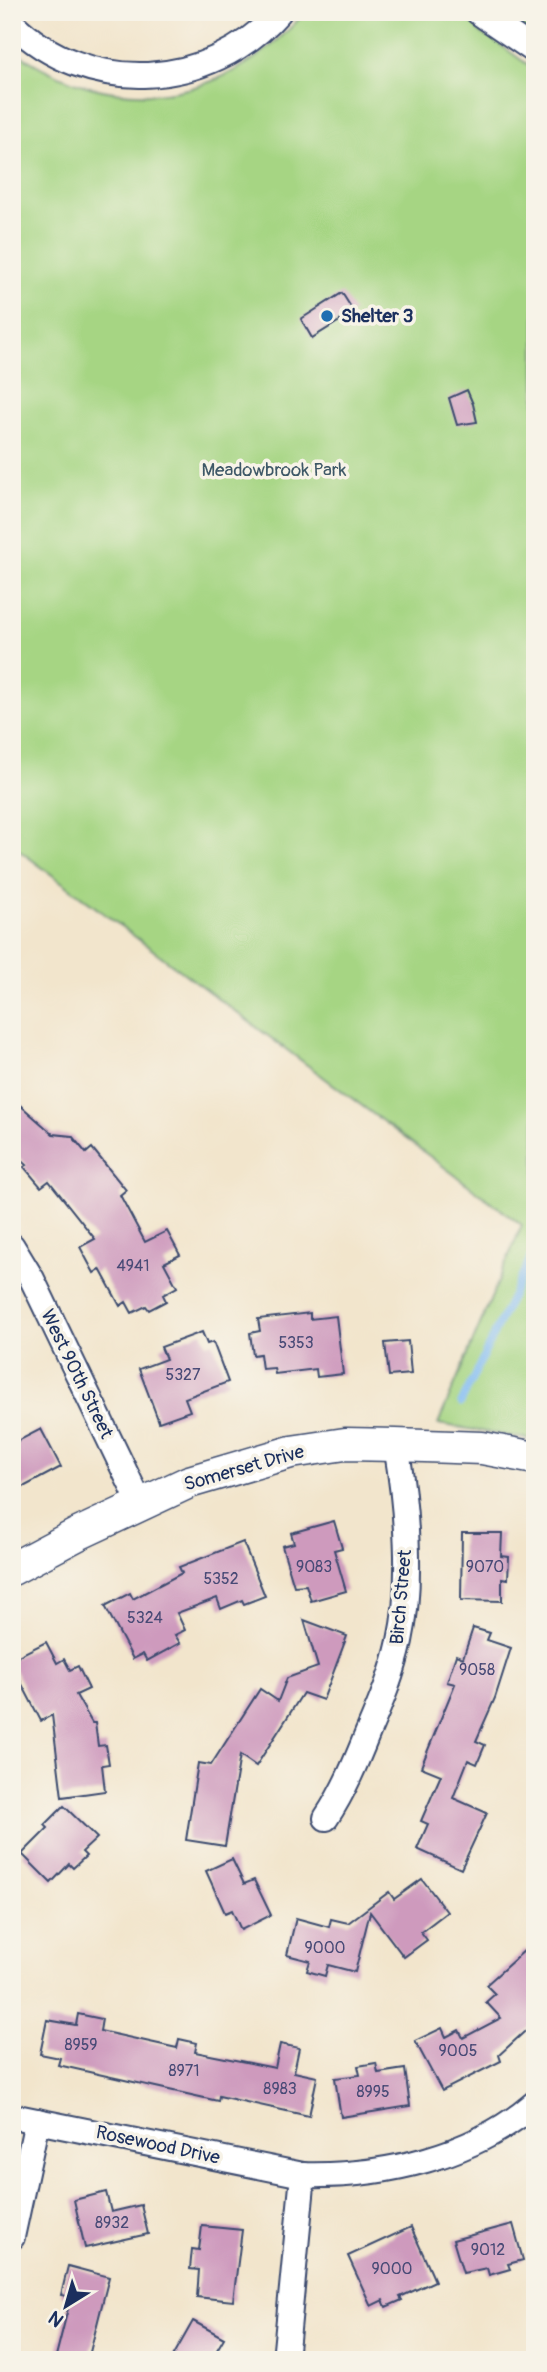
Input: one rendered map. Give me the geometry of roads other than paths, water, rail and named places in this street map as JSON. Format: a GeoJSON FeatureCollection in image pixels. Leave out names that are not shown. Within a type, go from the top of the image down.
{"type":"FeatureCollection","features":[{"type":"Feature","properties":{"kind":"street"},"geometry":{"type":"LineString","coordinates":[[12,23],[38,45],[73,64],[110,74],[138,75],[182,70],[209,61],[229,51],[279,12]]}},
{"type":"Feature","properties":{"kind":"street"},"geometry":{"type":"LineString","coordinates":[[478,12],[535,51]]}},
{"type":"Feature","properties":{"kind":"street","name":"West 90th Street"},"geometry":{"type":"LineString","coordinates":[[12,1246],[32,1279],[140,1503]]}},
{"type":"Feature","properties":{"kind":"street","name":"Somerset Drive"},"geometry":{"type":"LineString","coordinates":[[12,1569],[140,1503],[189,1482],[291,1452],[345,1444],[396,1445],[482,1448],[535,1458]]}},
{"type":"Feature","properties":{"kind":"street","name":"Birch Street"},"geometry":{"type":"LineString","coordinates":[[326,1818],[345,1789],[388,1684],[400,1639],[406,1582],[406,1546],[404,1493],[396,1445]]}},
{"type":"Feature","properties":{"kind":"street","name":"Rosewood Drive"},"geometry":{"type":"LineString","coordinates":[[12,2116],[303,2175],[336,2176],[386,2169],[438,2156],[485,2136],[535,2103]]}},
{"type":"Feature","properties":{"kind":"street"},"geometry":{"type":"LineString","coordinates":[[12,2237],[37,2120]]}},
{"type":"Feature","properties":{"kind":"street"},"geometry":{"type":"LineString","coordinates":[[285,2360],[303,2175]]}},
{"type":"Feature","properties":{"kind":"waterway"},"geometry":{"type":"LineString","coordinates":[[461,1403],[535,1248]]}},
{"type":"Feature","properties":{"kind":"place","name":"Shelter 3"},"geometry":{"type":"Point","coordinates":[327,316]}},
{"type":"Feature","properties":{"kind":"park label","name":"Meadowbrook Park"},"geometry":{"type":"Point","coordinates":[274,470]}}]}
